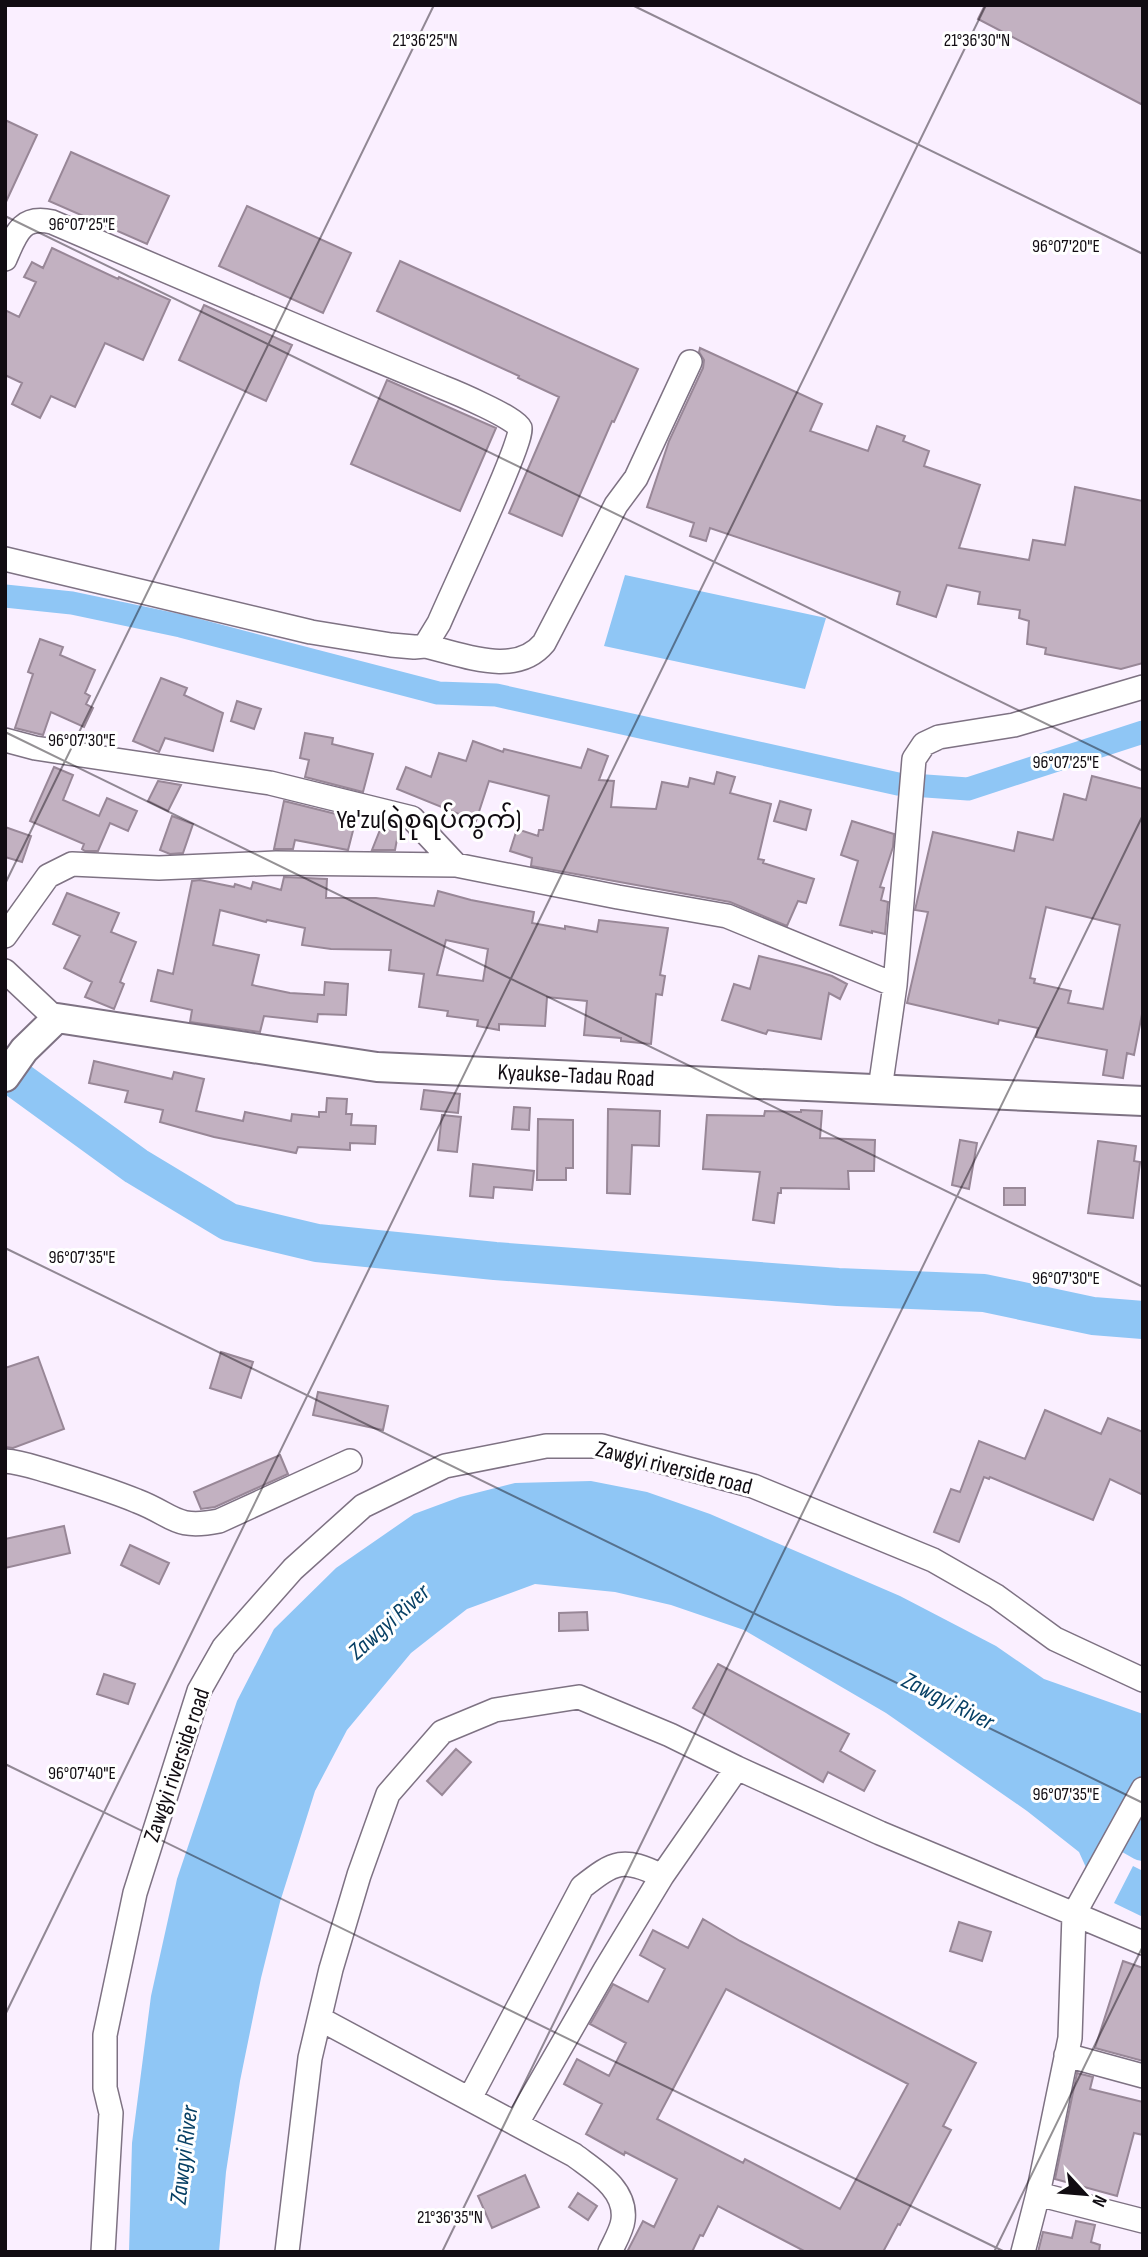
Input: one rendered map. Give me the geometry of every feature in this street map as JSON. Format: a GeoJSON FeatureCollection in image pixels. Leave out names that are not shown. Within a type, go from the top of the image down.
{"type":"FeatureCollection","features":[{"type":"Feature","properties":{"kind":"main road"},"geometry":{"type":"LineString","coordinates":[[5,1077],[24,1049],[56,1019]]}},
{"type":"Feature","properties":{"kind":"main road","name":"Kyaukse-Tadau Road"},"geometry":{"type":"LineString","coordinates":[[56,1019],[377,1067],[1143,1101]]}},
{"type":"Feature","properties":{"kind":"street"},"geometry":{"type":"LineString","coordinates":[[5,259],[14,238],[24,224],[32,220],[52,222],[461,395],[519,425],[521,432],[508,468],[439,623],[425,646]]}},
{"type":"Feature","properties":{"kind":"street"},"geometry":{"type":"LineString","coordinates":[[5,559],[311,632],[414,648],[425,646],[497,662],[527,657],[544,643],[616,505],[636,478],[690,362]]}},
{"type":"Feature","properties":{"kind":"street"},"geometry":{"type":"LineString","coordinates":[[880,1089],[895,985],[914,759],[924,744],[939,737],[1014,725],[1143,687]]}},
{"type":"Feature","properties":{"kind":"street"},"geometry":{"type":"LineString","coordinates":[[5,740],[35,748],[270,783],[412,818],[456,864]]}},
{"type":"Feature","properties":{"kind":"street"},"geometry":{"type":"LineString","coordinates":[[5,936],[48,876],[72,864],[159,868],[276,863],[456,864],[727,916],[895,985]]}},
{"type":"Feature","properties":{"kind":"street"},"geometry":{"type":"LineString","coordinates":[[5,971],[56,1019]]}},
{"type":"Feature","properties":{"kind":"street","name":"Zawgyi riverside road"},"geometry":{"type":"LineString","coordinates":[[103,2252],[111,2113],[105,2088],[105,2035],[135,1893],[199,1690],[224,1647],[284,1578],[363,1506],[445,1466],[546,1446],[602,1446],[753,1486],[933,1560],[996,1596],[1055,1639],[1143,1680]]}},
{"type":"Feature","properties":{"kind":"street"},"geometry":{"type":"LineString","coordinates":[[5,1461],[15,1461],[64,1476],[139,1502],[172,1520],[200,1525],[219,1521],[350,1461]]}},
{"type":"Feature","properties":{"kind":"street"},"geometry":{"type":"LineString","coordinates":[[287,2252],[310,2059],[331,1969],[359,1875],[388,1794],[442,1732],[495,1710],[579,1697],[670,1735],[880,1833],[1143,1943]]}},
{"type":"Feature","properties":{"kind":"street"},"geometry":{"type":"LineString","coordinates":[[517,2123],[662,1876],[737,1768]]}},
{"type":"Feature","properties":{"kind":"street"},"geometry":{"type":"LineString","coordinates":[[1023,2252],[1038,2194],[1071,2027],[1074,1914],[1143,1789]]}},
{"type":"Feature","properties":{"kind":"street"},"geometry":{"type":"LineString","coordinates":[[470,2098],[582,1887],[609,1866],[638,1864],[662,1876]]}},
{"type":"Feature","properties":{"kind":"street"},"geometry":{"type":"LineString","coordinates":[[320,2018],[574,2155],[610,2182],[622,2207],[623,2221],[610,2252]]}},
{"type":"Feature","properties":{"kind":"street"},"geometry":{"type":"LineString","coordinates":[[1066,2055],[1143,2076]]}},
{"type":"Feature","properties":{"kind":"street"},"geometry":{"type":"LineString","coordinates":[[1038,2194],[1143,2221]]}},
{"type":"Feature","properties":{"kind":"water"},"geometry":{"type":"Polygon","coordinates":[[[625,575],[826,618],[805,689],[604,646],[625,575]]]}},
{"type":"Feature","properties":{"kind":"water"},"geometry":{"type":"Polygon","coordinates":[[[591,1481],[647,1492],[710,1514],[900,1596],[996,1646],[1044,1679],[1143,1714],[1143,1809],[1098,1894],[1079,1852],[1027,1811],[886,1713],[744,1630],[671,1605],[615,1592],[535,1584],[467,1609],[411,1653],[347,1730],[315,1791],[280,1902],[261,1978],[240,2081],[226,2172],[219,2252],[129,2252],[132,2143],[151,1996],[177,1879],[237,1701],[274,1629],[336,1568],[414,1514],[460,1497],[515,1483],[591,1481]]]}},
{"type":"Feature","properties":{"kind":"water"},"geometry":{"type":"Polygon","coordinates":[[[1133,1866],[1143,1871],[1143,1917],[1114,1903],[1133,1866]]]}},
{"type":"Feature","properties":{"kind":"building"},"geometry":{"type":"Polygon","coordinates":[[[985,5],[1143,5],[1143,105],[978,19],[985,5]]]}},
{"type":"Feature","properties":{"kind":"building"},"geometry":{"type":"Polygon","coordinates":[[[5,120],[37,135],[5,204],[5,120]]]}},
{"type":"Feature","properties":{"kind":"building"},"geometry":{"type":"Polygon","coordinates":[[[71,152],[169,196],[147,244],[49,201],[71,152]]]}},
{"type":"Feature","properties":{"kind":"building"},"geometry":{"type":"Polygon","coordinates":[[[247,206],[351,253],[323,313],[219,266],[247,206]]]}},
{"type":"Feature","properties":{"kind":"building"},"geometry":{"type":"Polygon","coordinates":[[[52,248],[170,300],[143,360],[105,343],[75,407],[51,396],[40,418],[12,404],[22,383],[5,375],[5,310],[19,317],[36,282],[24,277],[32,262],[43,268],[52,248]]]}},
{"type":"Feature","properties":{"kind":"building"},"geometry":{"type":"Polygon","coordinates":[[[400,261],[638,369],[614,422],[612,421],[562,536],[509,513],[559,397],[377,311],[400,261]]]}},
{"type":"Feature","properties":{"kind":"building"},"geometry":{"type":"Polygon","coordinates":[[[204,305],[292,345],[266,401],[179,360],[204,305]]]}},
{"type":"Feature","properties":{"kind":"building"},"geometry":{"type":"Polygon","coordinates":[[[700,348],[822,404],[810,431],[868,451],[877,426],[905,436],[903,441],[929,451],[924,466],[980,485],[959,548],[1029,560],[1033,540],[1065,545],[1075,487],[1143,501],[1143,663],[1121,669],[1045,654],[1046,648],[1027,644],[1029,621],[1019,618],[1020,610],[978,604],[980,592],[947,585],[936,617],[897,604],[900,592],[710,528],[706,541],[690,536],[694,523],[647,507],[669,441],[703,368],[704,360],[699,352],[700,348]]]}},
{"type":"Feature","properties":{"kind":"building"},"geometry":{"type":"Polygon","coordinates":[[[387,380],[496,428],[460,511],[351,464],[387,380]]]}},
{"type":"Feature","properties":{"kind":"building"},"geometry":{"type":"Polygon","coordinates":[[[40,639],[63,647],[60,655],[95,670],[85,693],[90,696],[86,704],[93,708],[84,727],[51,712],[43,735],[15,728],[33,674],[28,672],[40,639]]]}},
{"type":"Feature","properties":{"kind":"building"},"geometry":{"type":"Polygon","coordinates":[[[161,678],[187,688],[184,695],[223,713],[213,751],[165,738],[159,752],[133,741],[161,678]]]}},
{"type":"Feature","properties":{"kind":"building"},"geometry":{"type":"Polygon","coordinates":[[[237,701],[261,709],[254,729],[231,721],[237,701]]]}},
{"type":"Feature","properties":{"kind":"building"},"geometry":{"type":"Polygon","coordinates":[[[305,733],[333,738],[332,744],[373,754],[363,792],[305,777],[309,760],[300,758],[305,733]]]}},
{"type":"Feature","properties":{"kind":"building"},"geometry":{"type":"Polygon","coordinates":[[[473,741],[503,752],[504,749],[581,768],[588,749],[608,756],[599,780],[614,781],[611,807],[656,809],[662,782],[688,787],[690,778],[714,784],[717,772],[735,777],[730,793],[771,804],[758,859],[814,879],[806,903],[798,901],[787,926],[730,902],[531,866],[532,858],[510,851],[517,829],[538,836],[539,830],[543,830],[549,796],[489,781],[476,821],[397,789],[406,767],[431,777],[439,753],[466,761],[473,741]]]}},
{"type":"Feature","properties":{"kind":"building"},"geometry":{"type":"Polygon","coordinates":[[[54,767],[73,775],[63,800],[99,816],[107,798],[137,811],[128,831],[110,823],[98,851],[85,851],[82,849],[84,844],[30,821],[54,767]]]}},
{"type":"Feature","properties":{"kind":"building"},"geometry":{"type":"Polygon","coordinates":[[[1092,776],[1143,789],[1143,1009],[1134,1055],[1127,1053],[1123,1078],[1103,1075],[1107,1050],[1036,1037],[1038,1028],[999,1020],[998,1024],[907,1003],[928,912],[915,910],[933,832],[1014,851],[1018,832],[1053,840],[1064,794],[1086,800],[1092,776]],[[1046,907],[1030,978],[1035,979],[1034,983],[1071,991],[1068,1003],[1103,1009],[1120,925],[1046,907]]]}},
{"type":"Feature","properties":{"kind":"building"},"geometry":{"type":"Polygon","coordinates":[[[158,781],[181,785],[168,811],[148,801],[158,781]]]}},
{"type":"Feature","properties":{"kind":"building"},"geometry":{"type":"Polygon","coordinates":[[[284,801],[356,819],[348,850],[295,840],[293,849],[274,849],[284,801]]]}},
{"type":"Feature","properties":{"kind":"building"},"geometry":{"type":"Polygon","coordinates":[[[780,801],[811,810],[806,830],[774,821],[780,801]]]}},
{"type":"Feature","properties":{"kind":"building"},"geometry":{"type":"Polygon","coordinates":[[[172,816],[193,824],[183,853],[170,854],[160,850],[172,816]]]}},
{"type":"Feature","properties":{"kind":"building"},"geometry":{"type":"Polygon","coordinates":[[[852,821],[894,834],[893,847],[880,887],[884,888],[881,900],[888,902],[885,934],[840,925],[858,861],[841,855],[852,821]]]}},
{"type":"Feature","properties":{"kind":"building"},"geometry":{"type":"Polygon","coordinates":[[[382,825],[399,829],[395,850],[372,850],[382,825]]]}},
{"type":"Feature","properties":{"kind":"building"},"geometry":{"type":"Polygon","coordinates":[[[5,827],[31,836],[22,862],[5,857],[5,827]]]}},
{"type":"Feature","properties":{"kind":"building"},"geometry":{"type":"Polygon","coordinates":[[[284,877],[327,879],[326,898],[376,898],[434,906],[438,891],[534,912],[532,923],[565,929],[565,926],[597,932],[599,920],[668,928],[660,975],[665,976],[662,995],[656,994],[651,1044],[584,1035],[587,1001],[547,997],[545,1026],[499,1024],[499,1030],[477,1026],[478,1020],[447,1016],[448,1011],[419,1007],[424,974],[389,970],[391,950],[331,949],[302,945],[305,928],[267,920],[266,922],[220,910],[213,945],[259,955],[252,985],[290,993],[324,995],[325,982],[348,984],[346,1015],[318,1014],[317,1022],[264,1016],[260,1032],[190,1022],[192,1010],[151,1001],[158,970],[173,974],[192,881],[200,880],[234,887],[235,884],[251,889],[253,882],[281,890],[284,877]],[[446,940],[437,975],[483,981],[488,949],[446,940]]]}},
{"type":"Feature","properties":{"kind":"building"},"geometry":{"type":"Polygon","coordinates":[[[67,893],[119,913],[111,932],[136,942],[120,982],[124,984],[114,1009],[85,997],[92,982],[64,968],[80,936],[53,924],[67,893]]]}},
{"type":"Feature","properties":{"kind":"building"},"geometry":{"type":"Polygon","coordinates":[[[759,956],[832,976],[847,984],[840,999],[829,993],[821,1039],[768,1030],[766,1034],[722,1020],[734,984],[750,989],[759,956]]]}},
{"type":"Feature","properties":{"kind":"building"},"geometry":{"type":"Polygon","coordinates":[[[94,1061],[172,1079],[174,1072],[204,1079],[196,1111],[243,1121],[245,1112],[291,1121],[292,1114],[319,1117],[319,1112],[326,1112],[327,1098],[347,1099],[346,1114],[352,1114],[351,1125],[376,1126],[375,1144],[350,1143],[350,1150],[298,1147],[296,1153],[214,1137],[160,1122],[163,1110],[125,1102],[128,1091],[89,1083],[94,1061]]]}},
{"type":"Feature","properties":{"kind":"building"},"geometry":{"type":"Polygon","coordinates":[[[424,1090],[460,1094],[458,1113],[421,1109],[424,1090]]]}},
{"type":"Feature","properties":{"kind":"building"},"geometry":{"type":"Polygon","coordinates":[[[514,1107],[530,1108],[529,1130],[512,1129],[514,1107]]]}},
{"type":"Feature","properties":{"kind":"building"},"geometry":{"type":"Polygon","coordinates":[[[608,1109],[660,1111],[659,1146],[632,1145],[630,1194],[607,1193],[608,1109]]]}},
{"type":"Feature","properties":{"kind":"building"},"geometry":{"type":"Polygon","coordinates":[[[765,1111],[822,1111],[820,1138],[875,1140],[874,1171],[848,1171],[849,1189],[781,1188],[774,1223],[753,1220],[760,1172],[703,1169],[707,1115],[764,1116],[765,1111]]]}},
{"type":"Feature","properties":{"kind":"building"},"geometry":{"type":"Polygon","coordinates":[[[442,1115],[461,1117],[457,1152],[438,1150],[442,1115]]]}},
{"type":"Feature","properties":{"kind":"building"},"geometry":{"type":"Polygon","coordinates":[[[538,1119],[573,1120],[573,1168],[566,1168],[566,1180],[537,1180],[538,1119]]]}},
{"type":"Feature","properties":{"kind":"building"},"geometry":{"type":"Polygon","coordinates":[[[960,1140],[977,1143],[969,1189],[952,1185],[960,1140]]]}},
{"type":"Feature","properties":{"kind":"building"},"geometry":{"type":"Polygon","coordinates":[[[1098,1141],[1136,1146],[1134,1161],[1140,1162],[1133,1218],[1088,1213],[1098,1141]]]}},
{"type":"Feature","properties":{"kind":"building"},"geometry":{"type":"Polygon","coordinates":[[[473,1164],[534,1171],[532,1190],[494,1187],[493,1198],[470,1196],[473,1164]]]}},
{"type":"Feature","properties":{"kind":"building"},"geometry":{"type":"Polygon","coordinates":[[[1004,1188],[1025,1188],[1025,1205],[1004,1205],[1004,1188]]]}},
{"type":"Feature","properties":{"kind":"building"},"geometry":{"type":"Polygon","coordinates":[[[221,1352],[253,1362],[241,1398],[210,1388],[221,1352]]]}},
{"type":"Feature","properties":{"kind":"building"},"geometry":{"type":"Polygon","coordinates":[[[38,1357],[64,1429],[13,1448],[5,1447],[5,1368],[38,1357]]]}},
{"type":"Feature","properties":{"kind":"building"},"geometry":{"type":"Polygon","coordinates":[[[318,1392],[388,1406],[383,1430],[313,1415],[318,1392]]]}},
{"type":"Feature","properties":{"kind":"building"},"geometry":{"type":"Polygon","coordinates":[[[1045,1410],[1101,1434],[1108,1418],[1143,1432],[1143,1495],[1110,1479],[1093,1520],[990,1477],[984,1477],[959,1542],[934,1532],[951,1489],[960,1492],[979,1441],[1025,1459],[1045,1410]]]}},
{"type":"Feature","properties":{"kind":"building"},"geometry":{"type":"Polygon","coordinates":[[[280,1455],[288,1474],[215,1507],[201,1509],[194,1492],[280,1455]]]}},
{"type":"Feature","properties":{"kind":"building"},"geometry":{"type":"Polygon","coordinates":[[[64,1526],[70,1553],[5,1568],[5,1539],[64,1526]]]}},
{"type":"Feature","properties":{"kind":"building"},"geometry":{"type":"Polygon","coordinates":[[[130,1545],[169,1563],[159,1584],[121,1565],[130,1545]]]}},
{"type":"Feature","properties":{"kind":"building"},"geometry":{"type":"Polygon","coordinates":[[[587,1612],[588,1630],[559,1631],[559,1613],[587,1612]]]}},
{"type":"Feature","properties":{"kind":"building"},"geometry":{"type":"Polygon","coordinates":[[[718,1664],[849,1734],[840,1751],[875,1771],[864,1791],[828,1772],[823,1782],[693,1708],[718,1664]]]}},
{"type":"Feature","properties":{"kind":"building"},"geometry":{"type":"Polygon","coordinates":[[[104,1674],[135,1684],[128,1704],[97,1694],[104,1674]]]}},
{"type":"Feature","properties":{"kind":"building"},"geometry":{"type":"Polygon","coordinates":[[[456,1749],[471,1762],[442,1795],[427,1781],[456,1749]]]}},
{"type":"Feature","properties":{"kind":"building"},"geometry":{"type":"Polygon","coordinates":[[[703,1919],[740,1941],[976,2063],[943,2126],[951,2130],[883,2252],[806,2252],[718,2206],[692,2252],[627,2252],[643,2221],[654,2227],[677,2179],[586,2134],[602,2104],[564,2084],[577,2059],[609,2076],[626,2043],[590,2024],[613,1984],[648,2002],[665,1969],[640,1955],[653,1930],[688,1948],[703,1919]],[[726,1989],[657,2119],[743,2163],[745,2159],[840,2209],[908,2084],[726,1989]]]}},
{"type":"Feature","properties":{"kind":"building"},"geometry":{"type":"Polygon","coordinates":[[[959,1922],[991,1932],[982,1961],[950,1951],[959,1922]]]}},
{"type":"Feature","properties":{"kind":"building"},"geometry":{"type":"Polygon","coordinates":[[[1123,1961],[1143,1968],[1143,2061],[1095,2048],[1123,1961]]]}},
{"type":"Feature","properties":{"kind":"building"},"geometry":{"type":"Polygon","coordinates":[[[1077,2073],[1093,2077],[1090,2089],[1143,2102],[1143,2135],[1134,2133],[1117,2196],[1055,2179],[1077,2073]]]}},
{"type":"Feature","properties":{"kind":"building"},"geometry":{"type":"Polygon","coordinates":[[[525,2175],[539,2207],[492,2228],[478,2196],[525,2175]]]}},
{"type":"Feature","properties":{"kind":"building"},"geometry":{"type":"Polygon","coordinates":[[[578,2193],[597,2206],[588,2220],[569,2207],[578,2193]]]}},
{"type":"Feature","properties":{"kind":"building"},"geometry":{"type":"Polygon","coordinates":[[[1076,2221],[1095,2225],[1091,2242],[1100,2245],[1099,2252],[1038,2252],[1043,2232],[1072,2238],[1076,2221]]]}},
{"type":"Feature","properties":{"kind":"waterway"},"geometry":{"type":"LineString","coordinates":[[5,596],[72,603],[181,626],[438,693],[496,695],[898,784],[968,789],[1143,732]]}},
{"type":"Feature","properties":{"kind":"waterway"},"geometry":{"type":"LineString","coordinates":[[5,1071],[136,1166],[229,1222],[317,1243],[495,1261],[838,1287],[984,1293],[1093,1316],[1143,1320]]}},
{"type":"Feature","properties":{"kind":"waterway","name":"Zawgyi River"},"geometry":{"type":"LineString","coordinates":[[1098,1795],[1129,1834],[1143,1842]]}},
{"type":"Feature","properties":{"kind":"district","name":"Ye'zu(ရဲစုရပ်ကွက်)"},"geometry":{"type":"Point","coordinates":[429,820]}}]}
